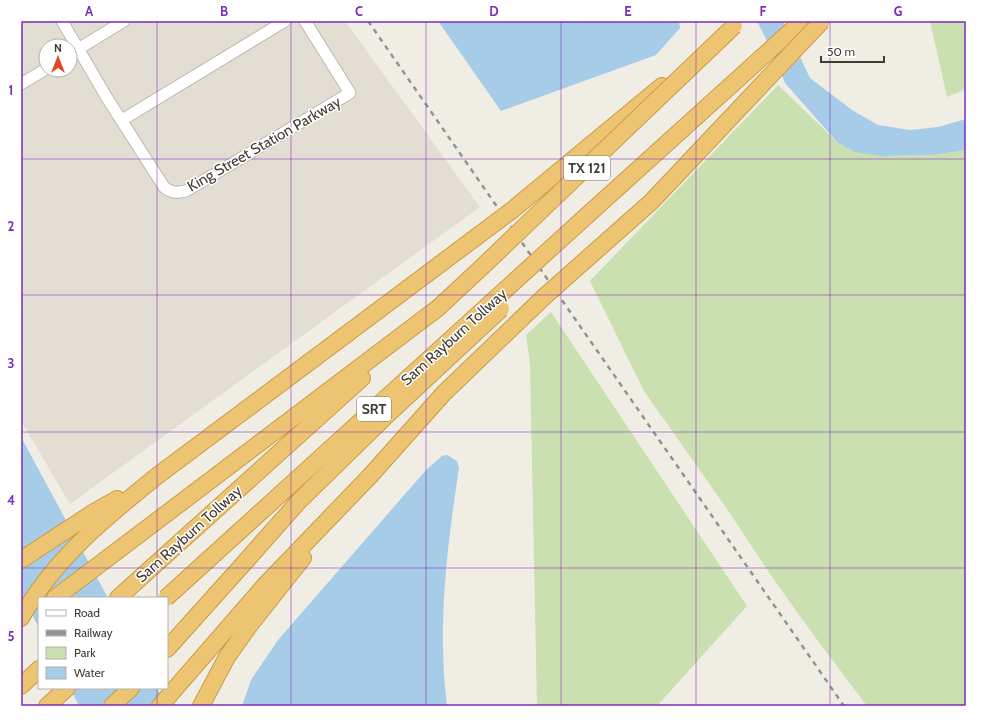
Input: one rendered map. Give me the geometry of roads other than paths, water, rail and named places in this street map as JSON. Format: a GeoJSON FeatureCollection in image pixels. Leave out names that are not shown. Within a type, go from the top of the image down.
{"type":"FeatureCollection","features":[{"type":"Feature","properties":{"kind":"highway","name":"TX 121"},"geometry":{"type":"LineString","coordinates":[[582,220],[802,21]]}},
{"type":"Feature","properties":{"kind":"highway"},"geometry":{"type":"LineString","coordinates":[[160,706],[266,584],[370,476],[444,393],[546,296],[651,202],[822,21]]}},
{"type":"Feature","properties":{"kind":"highway","name":"TX 121"},"geometry":{"type":"LineString","coordinates":[[438,308],[482,268],[737,24]]}},
{"type":"Feature","properties":{"kind":"highway"},"geometry":{"type":"LineString","coordinates":[[21,618],[50,576],[74,548],[101,522],[157,476],[511,211],[737,24]]}},
{"type":"Feature","properties":{"kind":"highway","name":"Sam Rayburn Tollway"},"geometry":{"type":"LineString","coordinates":[[167,597],[582,220]]}},
{"type":"Feature","properties":{"kind":"highway"},"geometry":{"type":"LineString","coordinates":[[168,648],[299,501],[385,417],[575,240],[582,220]]}},
{"type":"Feature","properties":{"kind":"highway","name":"Sam Rayburn Tollway"},"geometry":{"type":"LineString","coordinates":[[119,597],[438,308]]}},
{"type":"Feature","properties":{"kind":"highway"},"geometry":{"type":"LineString","coordinates":[[56,597],[438,308]]}},
{"type":"Feature","properties":{"kind":"highway"},"geometry":{"type":"LineString","coordinates":[[21,560],[94,512],[157,476]]}},
{"type":"Feature","properties":{"kind":"highway"},"geometry":{"type":"LineString","coordinates":[[201,706],[227,657],[249,626],[370,476]]}},
{"type":"Feature","properties":{"kind":"highway"},"geometry":{"type":"LineString","coordinates":[[21,625],[38,612]]}},
{"type":"Feature","properties":{"kind":"highway"},"geometry":{"type":"LineString","coordinates":[[21,686],[38,670]]}},
{"type":"Feature","properties":{"kind":"highway"},"geometry":{"type":"LineString","coordinates":[[47,706],[66,689]]}},
{"type":"Feature","properties":{"kind":"highway"},"geometry":{"type":"LineString","coordinates":[[112,706],[130,689]]}},
{"type":"Feature","properties":{"kind":"street"},"geometry":{"type":"LineString","coordinates":[[62,21],[69,38]]}},
{"type":"Feature","properties":{"kind":"street"},"geometry":{"type":"LineString","coordinates":[[78,49],[124,21]]}},
{"type":"Feature","properties":{"kind":"street"},"geometry":{"type":"LineString","coordinates":[[78,57],[122,120],[285,21]]}},
{"type":"Feature","properties":{"kind":"street","name":"King Street Station Parkway"},"geometry":{"type":"LineString","coordinates":[[122,120],[164,187],[169,192],[177,193],[186,191],[350,93],[306,21]]}},
{"type":"Feature","properties":{"kind":"street"},"geometry":{"type":"LineString","coordinates":[[21,84],[38,73]]}},
{"type":"Feature","properties":{"kind":"water"},"geometry":{"type":"Polygon","coordinates":[[[438,21],[679,21],[680,28],[656,55],[501,111],[438,21]]]}},
{"type":"Feature","properties":{"kind":"water"},"geometry":{"type":"Polygon","coordinates":[[[757,21],[783,21],[810,78],[852,110],[878,125],[910,130],[938,127],[966,119],[966,150],[933,155],[881,156],[855,152],[837,142],[785,83],[773,53],[757,21]]]}},
{"type":"Feature","properties":{"kind":"water"},"geometry":{"type":"Polygon","coordinates":[[[21,437],[107,597],[38,597],[38,626],[21,593],[21,437]]]}},
{"type":"Feature","properties":{"kind":"water"},"geometry":{"type":"Polygon","coordinates":[[[447,455],[457,461],[459,468],[447,557],[443,616],[444,676],[447,706],[242,706],[251,680],[278,640],[426,470],[442,456],[447,455]]]}},
{"type":"Feature","properties":{"kind":"water"},"geometry":{"type":"Polygon","coordinates":[[[70,689],[158,689],[167,706],[79,706],[70,689]]]}},
{"type":"Feature","properties":{"kind":"railway"},"geometry":{"type":"LineString","coordinates":[[368,21],[844,706]]}}]}
